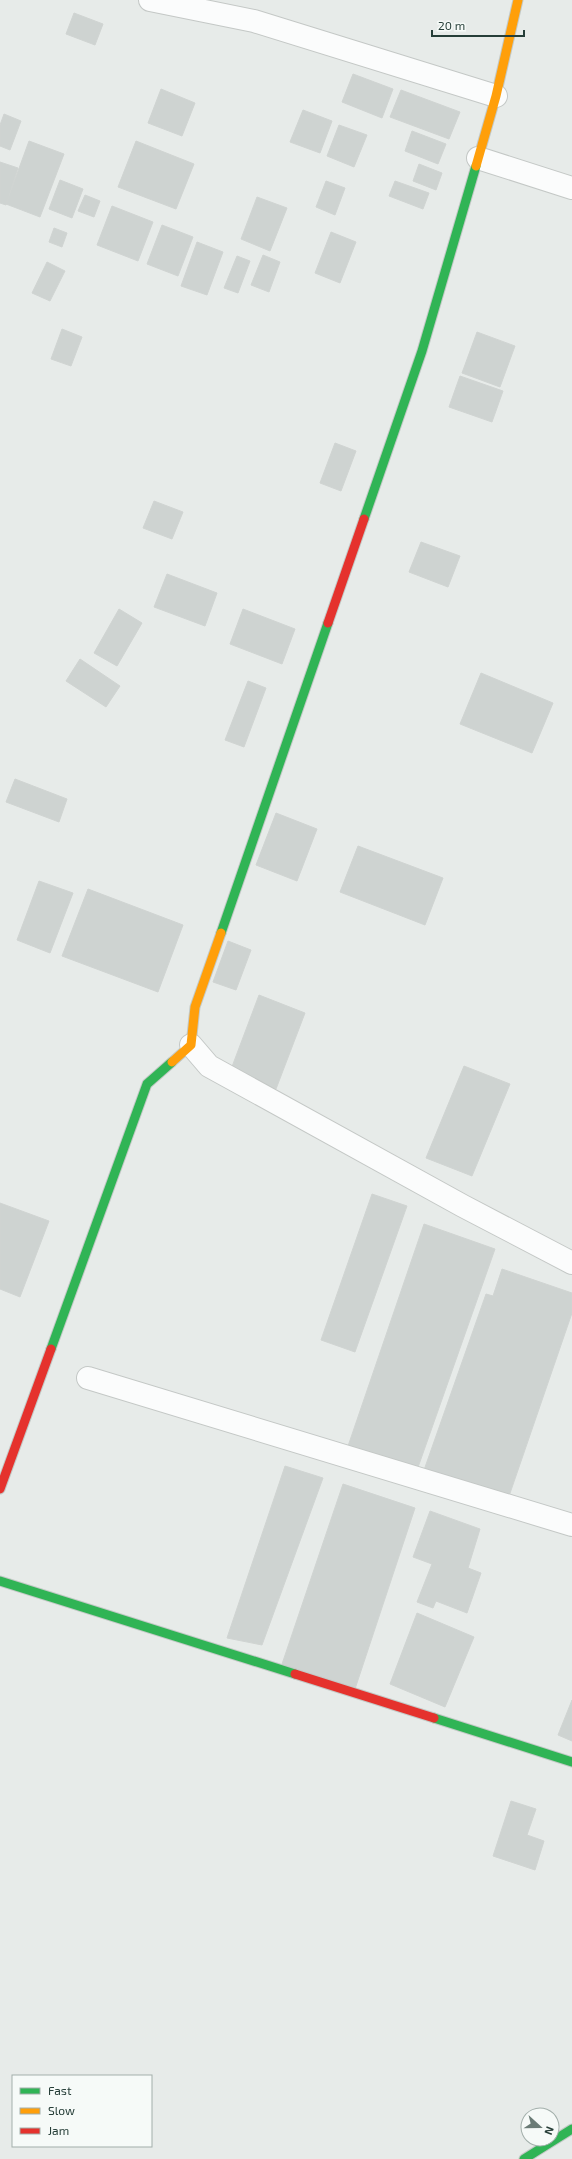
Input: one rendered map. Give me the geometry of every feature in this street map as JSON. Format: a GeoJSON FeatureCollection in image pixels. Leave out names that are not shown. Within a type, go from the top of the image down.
{"type":"FeatureCollection","features":[{"type":"Feature","properties":{"kind":"main road"},"geometry":{"type":"LineString","coordinates":[[0,1490],[147,1084],[191,1046],[195,1007],[420,358],[496,96],[518,0]]}},
{"type":"Feature","properties":{"kind":"main road"},"geometry":{"type":"LineString","coordinates":[[0,1581],[572,1762]]}},
{"type":"Feature","properties":{"kind":"main road"},"geometry":{"type":"LineString","coordinates":[[524,2159],[572,2129]]}},
{"type":"Feature","properties":{"kind":"street"},"geometry":{"type":"LineString","coordinates":[[150,0],[254,21],[496,96]]}},
{"type":"Feature","properties":{"kind":"street"},"geometry":{"type":"LineString","coordinates":[[478,158],[572,188]]}},
{"type":"Feature","properties":{"kind":"street"},"geometry":{"type":"LineString","coordinates":[[191,1046],[209,1066],[463,1206],[572,1263]]}},
{"type":"Feature","properties":{"kind":"street"},"geometry":{"type":"LineString","coordinates":[[88,1378],[572,1524]]}},
{"type":"Feature","properties":{"kind":"building"},"geometry":{"type":"Polygon","coordinates":[[[74,13],[103,24],[95,45],[66,34],[74,13]]]}},
{"type":"Feature","properties":{"kind":"building"},"geometry":{"type":"Polygon","coordinates":[[[353,74],[393,89],[382,118],[342,102],[353,74]]]}},
{"type":"Feature","properties":{"kind":"building"},"geometry":{"type":"Polygon","coordinates":[[[161,89],[195,103],[182,136],[148,123],[161,89]]]}},
{"type":"Feature","properties":{"kind":"building"},"geometry":{"type":"Polygon","coordinates":[[[401,90],[460,112],[449,139],[390,117],[401,90]]]}},
{"type":"Feature","properties":{"kind":"building"},"geometry":{"type":"Polygon","coordinates":[[[303,110],[332,121],[320,153],[290,142],[303,110]]]}},
{"type":"Feature","properties":{"kind":"building"},"geometry":{"type":"Polygon","coordinates":[[[4,114],[21,121],[10,150],[0,146],[0,125],[4,114]]]}},
{"type":"Feature","properties":{"kind":"building"},"geometry":{"type":"Polygon","coordinates":[[[339,125],[367,135],[354,167],[327,156],[339,125]]]}},
{"type":"Feature","properties":{"kind":"building"},"geometry":{"type":"Polygon","coordinates":[[[412,131],[446,144],[438,164],[405,151],[412,131]]]}},
{"type":"Feature","properties":{"kind":"building"},"geometry":{"type":"Polygon","coordinates":[[[29,141],[64,154],[40,217],[6,204],[29,141]]]}},
{"type":"Feature","properties":{"kind":"building"},"geometry":{"type":"Polygon","coordinates":[[[136,141],[194,164],[176,209],[118,187],[136,141]]]}},
{"type":"Feature","properties":{"kind":"building"},"geometry":{"type":"Polygon","coordinates":[[[0,162],[18,168],[6,205],[0,203],[0,162]]]}},
{"type":"Feature","properties":{"kind":"building"},"geometry":{"type":"Polygon","coordinates":[[[419,164],[442,173],[436,190],[413,181],[419,164]]]}},
{"type":"Feature","properties":{"kind":"building"},"geometry":{"type":"Polygon","coordinates":[[[60,180],[83,189],[72,218],[49,209],[60,180]]]}},
{"type":"Feature","properties":{"kind":"building"},"geometry":{"type":"Polygon","coordinates":[[[326,181],[345,188],[335,215],[316,207],[326,181]]]}},
{"type":"Feature","properties":{"kind":"building"},"geometry":{"type":"Polygon","coordinates":[[[395,181],[429,193],[423,209],[389,196],[395,181]]]}},
{"type":"Feature","properties":{"kind":"building"},"geometry":{"type":"Polygon","coordinates":[[[85,195],[100,201],[94,217],[78,211],[85,195]]]}},
{"type":"Feature","properties":{"kind":"building"},"geometry":{"type":"Polygon","coordinates":[[[257,197],[287,208],[270,251],[241,239],[257,197]]]}},
{"type":"Feature","properties":{"kind":"building"},"geometry":{"type":"Polygon","coordinates":[[[112,206],[153,222],[138,261],[97,245],[112,206]]]}},
{"type":"Feature","properties":{"kind":"building"},"geometry":{"type":"Polygon","coordinates":[[[162,225],[193,237],[178,276],[147,264],[162,225]]]}},
{"type":"Feature","properties":{"kind":"building"},"geometry":{"type":"Polygon","coordinates":[[[54,228],[67,233],[62,247],[49,242],[54,228]]]}},
{"type":"Feature","properties":{"kind":"building"},"geometry":{"type":"Polygon","coordinates":[[[331,232],[356,242],[340,283],[315,273],[331,232]]]}},
{"type":"Feature","properties":{"kind":"building"},"geometry":{"type":"Polygon","coordinates":[[[197,242],[223,252],[207,295],[181,286],[197,242]]]}},
{"type":"Feature","properties":{"kind":"building"},"geometry":{"type":"Polygon","coordinates":[[[263,255],[280,262],[269,292],[251,285],[263,255]]]}},
{"type":"Feature","properties":{"kind":"building"},"geometry":{"type":"Polygon","coordinates":[[[237,256],[250,261],[238,293],[224,288],[237,256]]]}},
{"type":"Feature","properties":{"kind":"building"},"geometry":{"type":"Polygon","coordinates":[[[47,262],[65,271],[50,301],[32,293],[47,262]]]}},
{"type":"Feature","properties":{"kind":"building"},"geometry":{"type":"Polygon","coordinates":[[[62,329],[82,337],[71,366],[51,359],[62,329]]]}},
{"type":"Feature","properties":{"kind":"building"},"geometry":{"type":"Polygon","coordinates":[[[477,332],[515,346],[500,387],[462,373],[477,332]]]}},
{"type":"Feature","properties":{"kind":"building"},"geometry":{"type":"Polygon","coordinates":[[[460,376],[503,391],[492,422],[449,407],[460,376]]]}},
{"type":"Feature","properties":{"kind":"building"},"geometry":{"type":"Polygon","coordinates":[[[335,443],[356,451],[341,491],[320,483],[335,443]]]}},
{"type":"Feature","properties":{"kind":"building"},"geometry":{"type":"Polygon","coordinates":[[[154,501],[183,512],[172,539],[143,528],[154,501]]]}},
{"type":"Feature","properties":{"kind":"building"},"geometry":{"type":"Polygon","coordinates":[[[421,542],[460,556],[448,587],[409,572],[421,542]]]}},
{"type":"Feature","properties":{"kind":"building"},"geometry":{"type":"Polygon","coordinates":[[[167,574],[217,593],[205,626],[154,607],[167,574]]]}},
{"type":"Feature","properties":{"kind":"building"},"geometry":{"type":"Polygon","coordinates":[[[119,609],[142,623],[117,666],[94,653],[119,609]]]}},
{"type":"Feature","properties":{"kind":"building"},"geometry":{"type":"Polygon","coordinates":[[[243,609],[295,629],[282,664],[230,644],[243,609]]]}},
{"type":"Feature","properties":{"kind":"building"},"geometry":{"type":"Polygon","coordinates":[[[80,659],[120,686],[106,707],[66,681],[80,659]]]}},
{"type":"Feature","properties":{"kind":"building"},"geometry":{"type":"Polygon","coordinates":[[[481,673],[553,703],[532,753],[460,724],[481,673]]]}},
{"type":"Feature","properties":{"kind":"building"},"geometry":{"type":"Polygon","coordinates":[[[248,681],[266,688],[244,747],[225,740],[248,681]]]}},
{"type":"Feature","properties":{"kind":"building"},"geometry":{"type":"Polygon","coordinates":[[[15,779],[67,799],[59,822],[6,802],[15,779]]]}},
{"type":"Feature","properties":{"kind":"building"},"geometry":{"type":"Polygon","coordinates":[[[276,813],[317,829],[297,881],[256,865],[276,813]]]}},
{"type":"Feature","properties":{"kind":"building"},"geometry":{"type":"Polygon","coordinates":[[[358,846],[443,878],[425,925],[340,892],[358,846]]]}},
{"type":"Feature","properties":{"kind":"building"},"geometry":{"type":"Polygon","coordinates":[[[39,881],[73,893],[50,953],[17,940],[39,881]]]}},
{"type":"Feature","properties":{"kind":"building"},"geometry":{"type":"Polygon","coordinates":[[[88,889],[183,925],[158,992],[62,956],[88,889]]]}},
{"type":"Feature","properties":{"kind":"building"},"geometry":{"type":"Polygon","coordinates":[[[228,941],[251,950],[236,990],[213,982],[228,941]]]}},
{"type":"Feature","properties":{"kind":"building"},"geometry":{"type":"Polygon","coordinates":[[[259,995],[305,1013],[276,1089],[230,1072],[259,995]]]}},
{"type":"Feature","properties":{"kind":"building"},"geometry":{"type":"Polygon","coordinates":[[[464,1066],[510,1084],[472,1176],[426,1158],[464,1066]]]}},
{"type":"Feature","properties":{"kind":"building"},"geometry":{"type":"Polygon","coordinates":[[[372,1194],[407,1206],[355,1352],[321,1340],[372,1194]]]}},
{"type":"Feature","properties":{"kind":"building"},"geometry":{"type":"Polygon","coordinates":[[[0,1203],[49,1221],[20,1297],[0,1289],[0,1203]]]}},
{"type":"Feature","properties":{"kind":"building"},"geometry":{"type":"Polygon","coordinates":[[[424,1224],[495,1249],[416,1473],[347,1449],[424,1224]]]}},
{"type":"Feature","properties":{"kind":"building"},"geometry":{"type":"Polygon","coordinates":[[[502,1269],[572,1293],[572,1313],[507,1502],[423,1473],[486,1294],[493,1296],[502,1269]]]}},
{"type":"Feature","properties":{"kind":"building"},"geometry":{"type":"Polygon","coordinates":[[[285,1466],[323,1478],[262,1645],[227,1638],[285,1466]]]}},
{"type":"Feature","properties":{"kind":"building"},"geometry":{"type":"Polygon","coordinates":[[[343,1484],[415,1508],[354,1692],[281,1667],[343,1484]]]}},
{"type":"Feature","properties":{"kind":"building"},"geometry":{"type":"Polygon","coordinates":[[[430,1511],[480,1529],[468,1568],[481,1573],[467,1613],[436,1601],[433,1608],[417,1602],[432,1564],[413,1557],[430,1511]]]}},
{"type":"Feature","properties":{"kind":"building"},"geometry":{"type":"Polygon","coordinates":[[[417,1613],[474,1637],[445,1707],[390,1684],[417,1613]]]}},
{"type":"Feature","properties":{"kind":"building"},"geometry":{"type":"Polygon","coordinates":[[[572,1700],[572,1741],[558,1735],[572,1700]]]}},
{"type":"Feature","properties":{"kind":"building"},"geometry":{"type":"Polygon","coordinates":[[[511,1801],[536,1809],[527,1835],[544,1841],[535,1870],[493,1856],[511,1801]]]}},
{"type":"Feature","properties":{"kind":"traffic: fast"},"geometry":{"type":"LineString","coordinates":[[364,519],[422,351],[476,166]]}},
{"type":"Feature","properties":{"kind":"traffic: fast"},"geometry":{"type":"LineString","coordinates":[[221,933],[328,623]]}},
{"type":"Feature","properties":{"kind":"traffic: fast"},"geometry":{"type":"LineString","coordinates":[[51,1349],[147,1084],[172,1062]]}},
{"type":"Feature","properties":{"kind":"traffic: fast"},"geometry":{"type":"LineString","coordinates":[[0,1581],[295,1674]]}},
{"type":"Feature","properties":{"kind":"traffic: fast"},"geometry":{"type":"LineString","coordinates":[[434,1718],[572,1762]]}},
{"type":"Feature","properties":{"kind":"traffic: fast"},"geometry":{"type":"LineString","coordinates":[[524,2159],[572,2129]]}},
{"type":"Feature","properties":{"kind":"traffic: slow"},"geometry":{"type":"LineString","coordinates":[[476,166],[496,96],[518,0]]}},
{"type":"Feature","properties":{"kind":"traffic: slow"},"geometry":{"type":"LineString","coordinates":[[172,1062],[191,1045],[195,1007],[221,933]]}},
{"type":"Feature","properties":{"kind":"traffic: jam"},"geometry":{"type":"LineString","coordinates":[[328,623],[364,519]]}},
{"type":"Feature","properties":{"kind":"traffic: jam"},"geometry":{"type":"LineString","coordinates":[[0,1489],[51,1349]]}},
{"type":"Feature","properties":{"kind":"traffic: jam"},"geometry":{"type":"LineString","coordinates":[[295,1674],[434,1718]]}}]}
